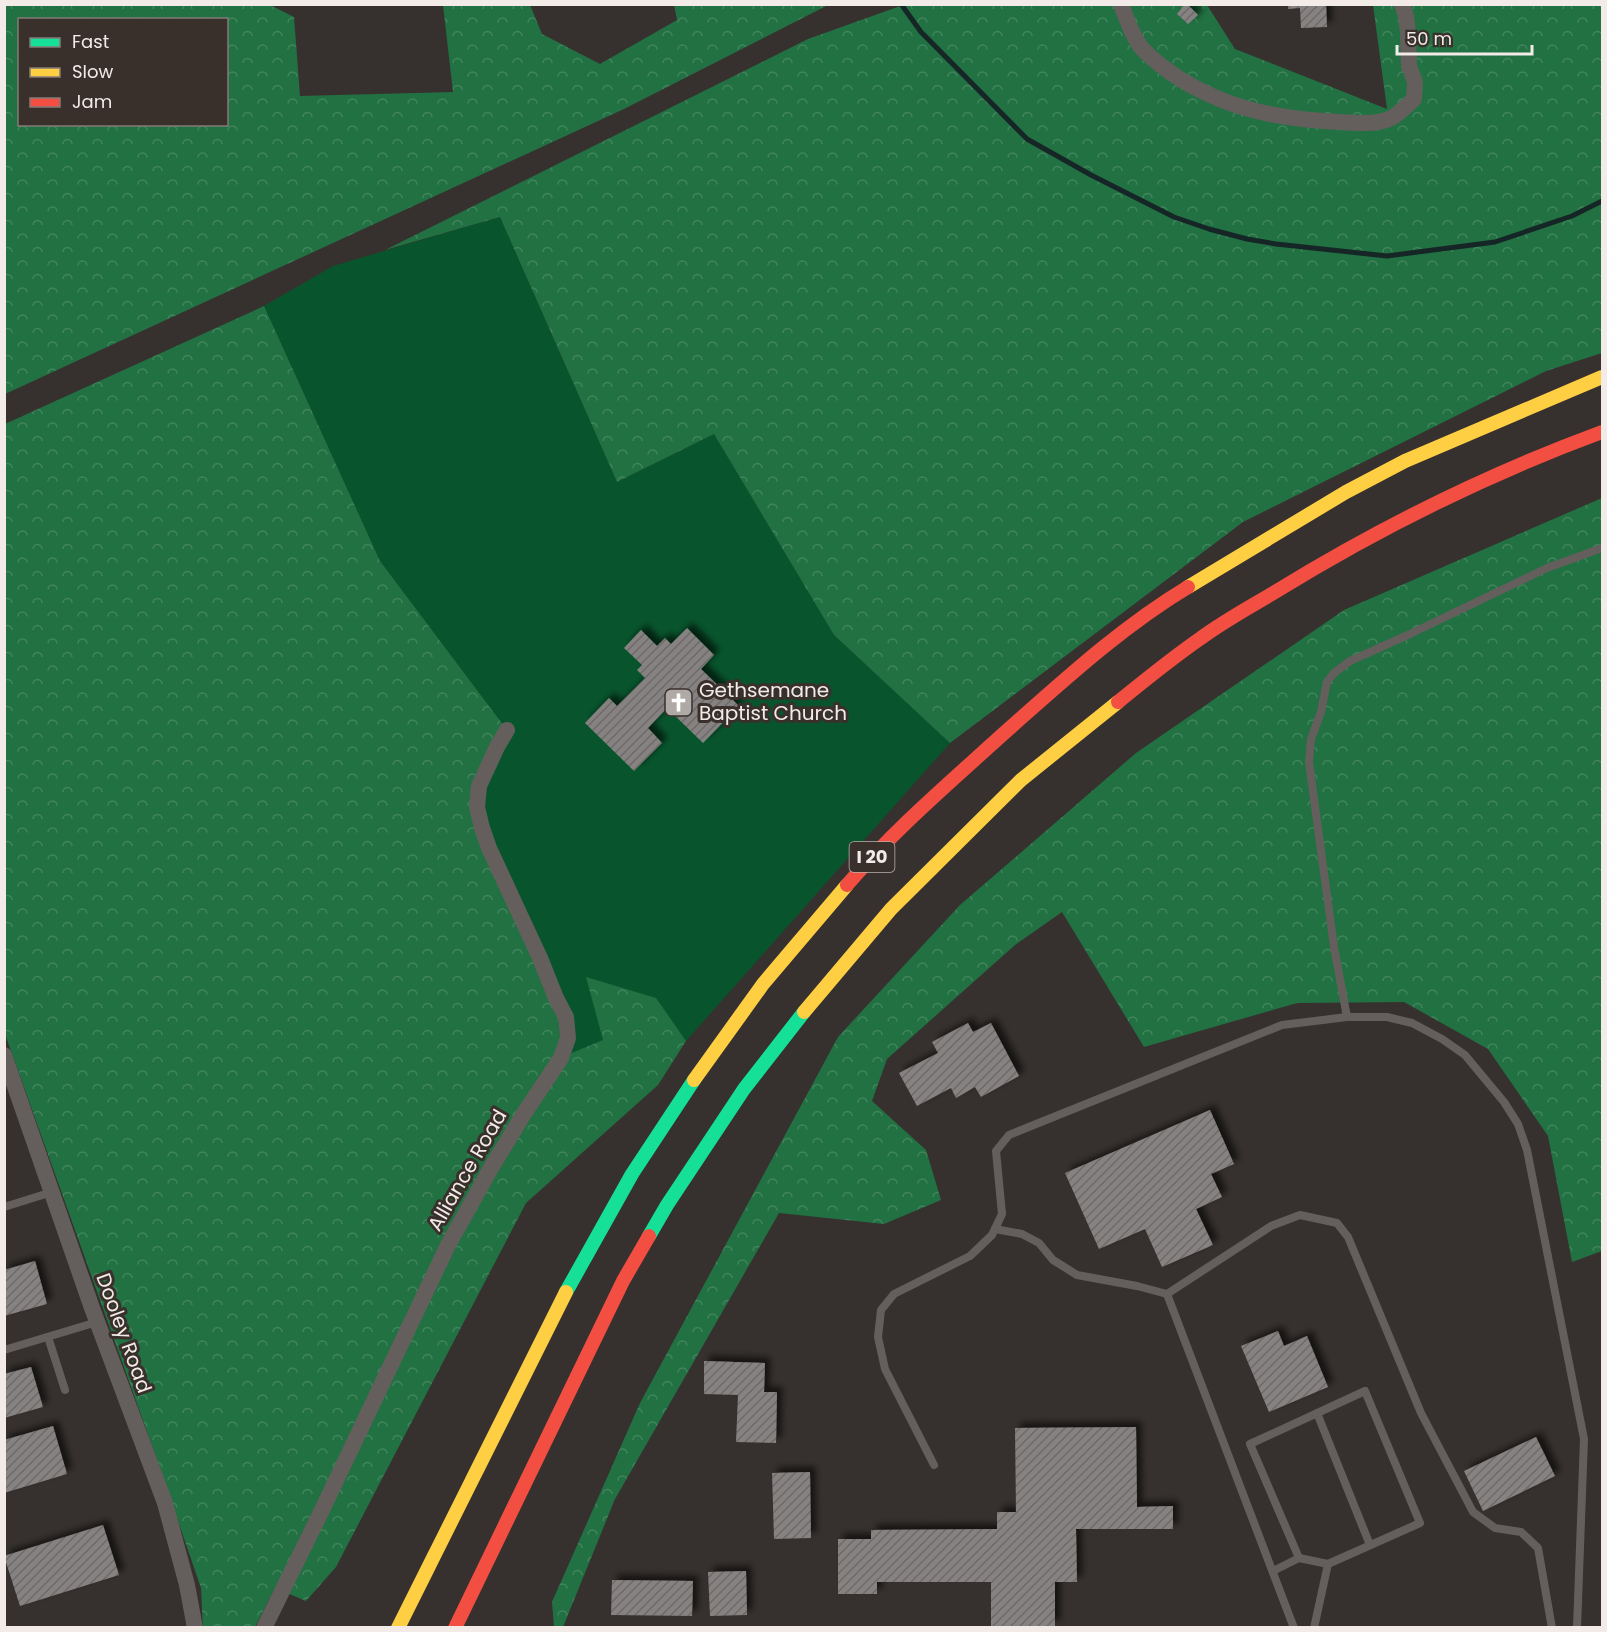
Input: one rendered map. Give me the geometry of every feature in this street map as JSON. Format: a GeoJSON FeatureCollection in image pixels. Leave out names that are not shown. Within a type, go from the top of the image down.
{"type":"FeatureCollection","features":[{"type":"Feature","properties":{"kind":"highway","name":"I 20"},"geometry":{"type":"LineString","coordinates":[[398,1628],[572,1281],[632,1174],[712,1054],[763,984],[873,855],[921,808],[1082,664],[1120,633],[1175,595],[1346,492],[1405,461],[1602,377]]}},
{"type":"Feature","properties":{"kind":"highway","name":"I 20"},"geometry":{"type":"LineString","coordinates":[[455,1628],[623,1281],[667,1205],[744,1089],[794,1023],[891,909],[1021,780],[1163,665],[1203,636],[1317,566],[1389,526],[1479,482],[1602,432]]}},
{"type":"Feature","properties":{"kind":"street"},"geometry":{"type":"LineString","coordinates":[[1121,4],[1140,45],[1155,61],[1182,80],[1212,96],[1258,113],[1308,121],[1374,123],[1390,119],[1414,99],[1415,81],[1409,66],[1408,33],[1402,4]]}},
{"type":"Feature","properties":{"kind":"street","name":"Alliance Road"},"geometry":{"type":"LineString","coordinates":[[264,1628],[448,1245],[491,1168],[561,1058],[568,1038],[566,1017],[489,848],[477,807],[479,786],[507,730]]}},
{"type":"Feature","properties":{"kind":"street","name":"Dooley Road"},"geometry":{"type":"LineString","coordinates":[[4,1055],[97,1322],[165,1503],[192,1606],[195,1628]]}},
{"type":"Feature","properties":{"kind":"lane"},"geometry":{"type":"LineString","coordinates":[[1347,1017],[1334,947],[1310,762],[1311,739],[1321,712],[1327,682],[1334,673],[1350,661],[1548,568],[1602,548]]}},
{"type":"Feature","properties":{"kind":"lane"},"geometry":{"type":"LineString","coordinates":[[934,1465],[885,1369],[878,1337],[881,1310],[894,1294],[970,1256],[992,1235],[1002,1214],[996,1151],[1009,1135],[1282,1025],[1347,1017],[1387,1017],[1412,1023],[1466,1055],[1504,1101],[1518,1124],[1527,1150],[1584,1439],[1577,1628]]}},
{"type":"Feature","properties":{"kind":"lane"},"geometry":{"type":"LineString","coordinates":[[4,1207],[52,1192]]}},
{"type":"Feature","properties":{"kind":"lane"},"geometry":{"type":"LineString","coordinates":[[995,1229],[1022,1234],[1039,1243],[1053,1260],[1077,1275],[1167,1294],[1271,1226],[1300,1215],[1337,1223],[1348,1237],[1421,1413],[1473,1512],[1495,1528],[1521,1532],[1538,1548],[1552,1628]]}},
{"type":"Feature","properties":{"kind":"lane"},"geometry":{"type":"LineString","coordinates":[[1167,1294],[1294,1628]]}},
{"type":"Feature","properties":{"kind":"lane"},"geometry":{"type":"LineString","coordinates":[[4,1350],[97,1322]]}},
{"type":"Feature","properties":{"kind":"lane"},"geometry":{"type":"LineString","coordinates":[[48,1337],[65,1390]]}},
{"type":"Feature","properties":{"kind":"lane"},"geometry":{"type":"LineString","coordinates":[[1273,1571],[1299,1558],[1328,1564],[1420,1523],[1365,1391],[1250,1444],[1299,1558]]}},
{"type":"Feature","properties":{"kind":"lane"},"geometry":{"type":"LineString","coordinates":[[1317,1413],[1370,1545]]}},
{"type":"Feature","properties":{"kind":"lane"},"geometry":{"type":"LineString","coordinates":[[1314,1628],[1328,1564]]}},
{"type":"Feature","properties":{"kind":"green space"},"geometry":{"type":"Polygon","coordinates":[[[4,5],[270,5],[294,17],[300,96],[453,92],[443,5],[530,5],[542,34],[600,64],[677,20],[674,5],[828,5],[624,109],[5,394],[4,5]]]}},
{"type":"Feature","properties":{"kind":"green space"},"geometry":{"type":"Polygon","coordinates":[[[903,5],[1207,5],[1235,49],[1387,109],[1373,5],[1602,5],[1602,353],[1546,371],[1243,522],[950,743],[834,635],[714,434],[617,482],[500,217],[385,250],[808,39],[903,5]]]}},
{"type":"Feature","properties":{"kind":"green space"},"geometry":{"type":"Polygon","coordinates":[[[500,217],[617,482],[714,434],[834,635],[950,743],[686,1041],[655,998],[587,978],[603,1040],[561,1058],[477,807],[507,730],[380,561],[264,306],[333,266],[500,217]]]}},
{"type":"Feature","properties":{"kind":"green space"},"geometry":{"type":"Polygon","coordinates":[[[264,306],[380,561],[507,730],[477,807],[556,998],[562,1057],[603,1040],[586,977],[656,998],[686,1041],[658,1085],[526,1203],[336,1567],[306,1601],[275,1588],[255,1627],[203,1628],[201,1588],[5,1034],[5,424],[264,306]]]}},
{"type":"Feature","properties":{"kind":"green space"},"geometry":{"type":"Polygon","coordinates":[[[1602,498],[1602,1251],[1572,1262],[1548,1136],[1488,1049],[1404,1002],[1297,1003],[1144,1047],[1062,912],[1015,945],[887,1059],[872,1101],[926,1150],[941,1200],[884,1224],[779,1213],[615,1499],[563,1627],[554,1627],[552,1602],[640,1403],[838,1037],[960,905],[1136,753],[1344,610],[1602,498]]]}},
{"type":"Feature","properties":{"kind":"building"},"geometry":{"type":"Polygon","coordinates":[[[1185,4],[1198,15],[1188,24],[1177,14],[1185,4]]]}},
{"type":"Feature","properties":{"kind":"building"},"geometry":{"type":"Polygon","coordinates":[[[1288,4],[1326,4],[1327,27],[1301,28],[1300,8],[1288,9],[1288,4]]]}},
{"type":"Feature","properties":{"kind":"building","name":"Gethsemane Baptist Church"},"geometry":{"type":"Polygon","coordinates":[[[687,628],[714,655],[701,669],[739,706],[703,743],[667,708],[648,728],[662,743],[634,771],[585,723],[609,698],[617,706],[645,678],[637,670],[642,665],[624,648],[641,630],[657,646],[665,638],[671,644],[687,628]]]}},
{"type":"Feature","properties":{"kind":"building"},"geometry":{"type":"Polygon","coordinates":[[[968,1023],[973,1032],[991,1023],[1019,1076],[981,1097],[975,1087],[956,1098],[951,1088],[917,1106],[899,1073],[938,1053],[932,1042],[968,1023]]]}},
{"type":"Feature","properties":{"kind":"building"},"geometry":{"type":"Polygon","coordinates":[[[1210,1110],[1234,1164],[1211,1174],[1222,1197],[1196,1209],[1213,1245],[1162,1267],[1145,1229],[1099,1249],[1065,1173],[1210,1110]]]}},
{"type":"Feature","properties":{"kind":"building"},"geometry":{"type":"Polygon","coordinates":[[[35,1261],[47,1304],[4,1316],[4,1270],[35,1261]]]}},
{"type":"Feature","properties":{"kind":"building"},"geometry":{"type":"Polygon","coordinates":[[[1278,1331],[1284,1346],[1307,1336],[1328,1387],[1269,1412],[1241,1346],[1278,1331]]]}},
{"type":"Feature","properties":{"kind":"building"},"geometry":{"type":"Polygon","coordinates":[[[704,1361],[765,1363],[764,1392],[777,1392],[776,1443],[736,1442],[738,1395],[704,1394],[704,1361]]]}},
{"type":"Feature","properties":{"kind":"building"},"geometry":{"type":"Polygon","coordinates":[[[31,1367],[43,1407],[4,1418],[4,1374],[31,1367]]]}},
{"type":"Feature","properties":{"kind":"building"},"geometry":{"type":"Polygon","coordinates":[[[53,1426],[67,1474],[4,1493],[4,1440],[53,1426]]]}},
{"type":"Feature","properties":{"kind":"building"},"geometry":{"type":"Polygon","coordinates":[[[1136,1427],[1137,1507],[1173,1506],[1173,1529],[1076,1529],[1077,1582],[1055,1582],[1055,1626],[991,1626],[991,1582],[877,1582],[877,1594],[838,1594],[838,1539],[871,1539],[871,1530],[997,1529],[997,1512],[1016,1512],[1015,1428],[1136,1427]]]}},
{"type":"Feature","properties":{"kind":"building"},"geometry":{"type":"Polygon","coordinates":[[[1536,1437],[1555,1476],[1483,1511],[1464,1471],[1536,1437]]]}},
{"type":"Feature","properties":{"kind":"building"},"geometry":{"type":"Polygon","coordinates":[[[810,1472],[811,1538],[774,1539],[772,1473],[810,1472]]]}},
{"type":"Feature","properties":{"kind":"building"},"geometry":{"type":"Polygon","coordinates":[[[103,1525],[119,1575],[20,1606],[4,1556],[103,1525]]]}},
{"type":"Feature","properties":{"kind":"building"},"geometry":{"type":"Polygon","coordinates":[[[746,1571],[747,1615],[710,1616],[708,1572],[746,1571]]]}},
{"type":"Feature","properties":{"kind":"building"},"geometry":{"type":"Polygon","coordinates":[[[612,1580],[693,1581],[692,1616],[611,1615],[612,1580]]]}},
{"type":"Feature","properties":{"kind":"waterway"},"geometry":{"type":"LineString","coordinates":[[901,4],[921,32],[1027,139],[1091,175],[1174,217],[1209,229],[1276,244],[1387,256],[1495,242],[1572,216],[1602,201]]}},
{"type":"Feature","properties":{"kind":"traffic: fast"},"geometry":{"type":"LineString","coordinates":[[649,1236],[744,1089],[804,1012]]}},
{"type":"Feature","properties":{"kind":"traffic: fast"},"geometry":{"type":"LineString","coordinates":[[566,1292],[632,1174],[694,1080]]}},
{"type":"Feature","properties":{"kind":"traffic: slow"},"geometry":{"type":"LineString","coordinates":[[1188,587],[1346,492],[1405,461],[1602,377]]}},
{"type":"Feature","properties":{"kind":"traffic: slow"},"geometry":{"type":"LineString","coordinates":[[804,1012],[891,909],[1021,780],[1118,702]]}},
{"type":"Feature","properties":{"kind":"traffic: slow"},"geometry":{"type":"LineString","coordinates":[[694,1080],[763,984],[847,885]]}},
{"type":"Feature","properties":{"kind":"traffic: slow"},"geometry":{"type":"LineString","coordinates":[[398,1628],[566,1292]]}},
{"type":"Feature","properties":{"kind":"traffic: jam"},"geometry":{"type":"LineString","coordinates":[[1118,702],[1169,661],[1219,626],[1314,568],[1394,524],[1476,484],[1602,432]]}},
{"type":"Feature","properties":{"kind":"traffic: jam"},"geometry":{"type":"LineString","coordinates":[[847,885],[883,845],[1047,695],[1115,638],[1188,587]]}},
{"type":"Feature","properties":{"kind":"traffic: jam"},"geometry":{"type":"LineString","coordinates":[[455,1628],[623,1281],[649,1236]]}},
{"type":"Feature","properties":{"kind":"place","name":"Gethsemane Baptist Church"},"geometry":{"type":"Point","coordinates":[678,702]}}]}
